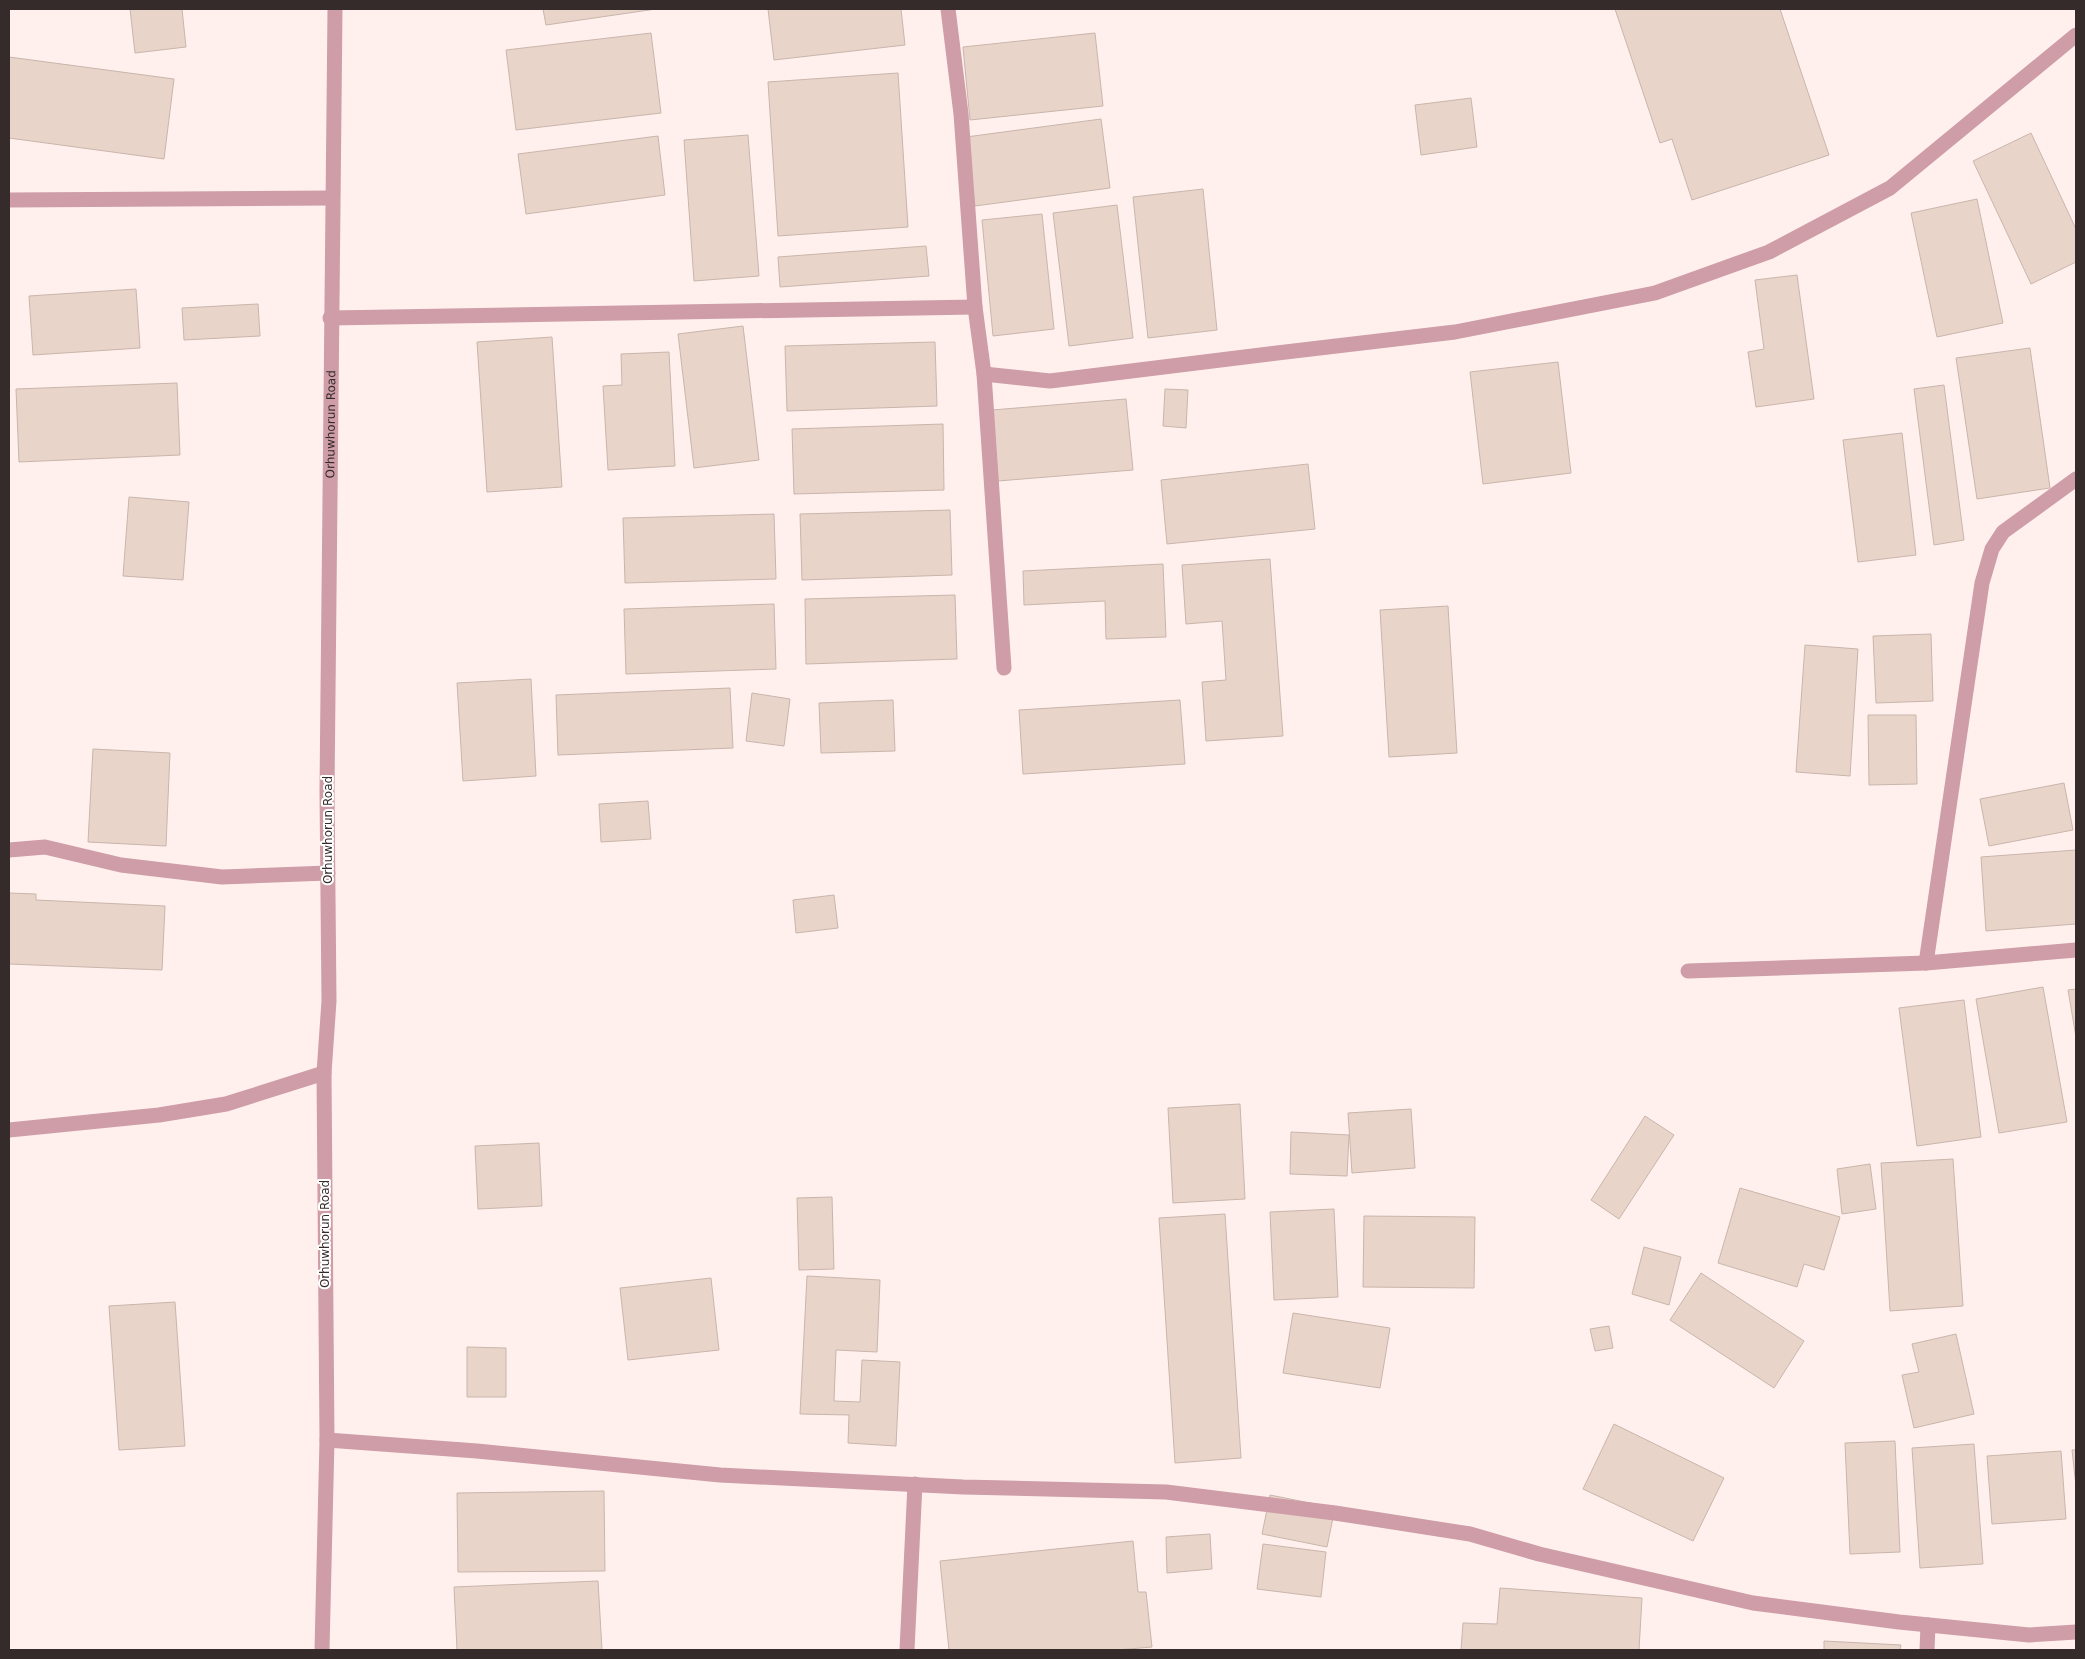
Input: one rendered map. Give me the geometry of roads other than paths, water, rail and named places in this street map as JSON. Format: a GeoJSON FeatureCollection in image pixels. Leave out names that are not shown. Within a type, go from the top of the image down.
{"type":"FeatureCollection","features":[{"type":"Feature","properties":{"kind":"street","name":"Orhuwhorun Road"},"geometry":{"type":"LineString","coordinates":[[322,1650],[327,1440],[324,1073],[329,1001],[327,791],[332,500],[330,318],[335,9]]}},
{"type":"Feature","properties":{"kind":"street"},"geometry":{"type":"LineString","coordinates":[[948,9],[961,114],[975,307],[984,374],[1004,668]]}},
{"type":"Feature","properties":{"kind":"street"},"geometry":{"type":"LineString","coordinates":[[984,374],[1050,380],[1456,332],[1655,293],[1769,252],[1890,188],[2076,35]]}},
{"type":"Feature","properties":{"kind":"street"},"geometry":{"type":"LineString","coordinates":[[9,200],[332,198]]}},
{"type":"Feature","properties":{"kind":"street"},"geometry":{"type":"LineString","coordinates":[[330,318],[975,307]]}},
{"type":"Feature","properties":{"kind":"street"},"geometry":{"type":"LineString","coordinates":[[1926,963],[1982,583],[1992,549],[2003,532],[2076,479]]}},
{"type":"Feature","properties":{"kind":"street"},"geometry":{"type":"LineString","coordinates":[[9,850],[45,847],[121,865],[222,877],[328,873]]}},
{"type":"Feature","properties":{"kind":"street"},"geometry":{"type":"LineString","coordinates":[[1688,971],[1926,963],[2076,950]]}},
{"type":"Feature","properties":{"kind":"street"},"geometry":{"type":"LineString","coordinates":[[9,1130],[159,1115],[226,1104],[324,1073]]}},
{"type":"Feature","properties":{"kind":"street"},"geometry":{"type":"LineString","coordinates":[[327,1440],[476,1451],[720,1475],[915,1484],[1166,1492],[1336,1513],[1470,1534],[1539,1554],[1753,1603],[1928,1625],[2029,1635],[2076,1632]]}},
{"type":"Feature","properties":{"kind":"street"},"geometry":{"type":"LineString","coordinates":[[906,1650],[915,1484]]}},
{"type":"Feature","properties":{"kind":"street"},"geometry":{"type":"LineString","coordinates":[[1927,1650],[1928,1625]]}}]}
